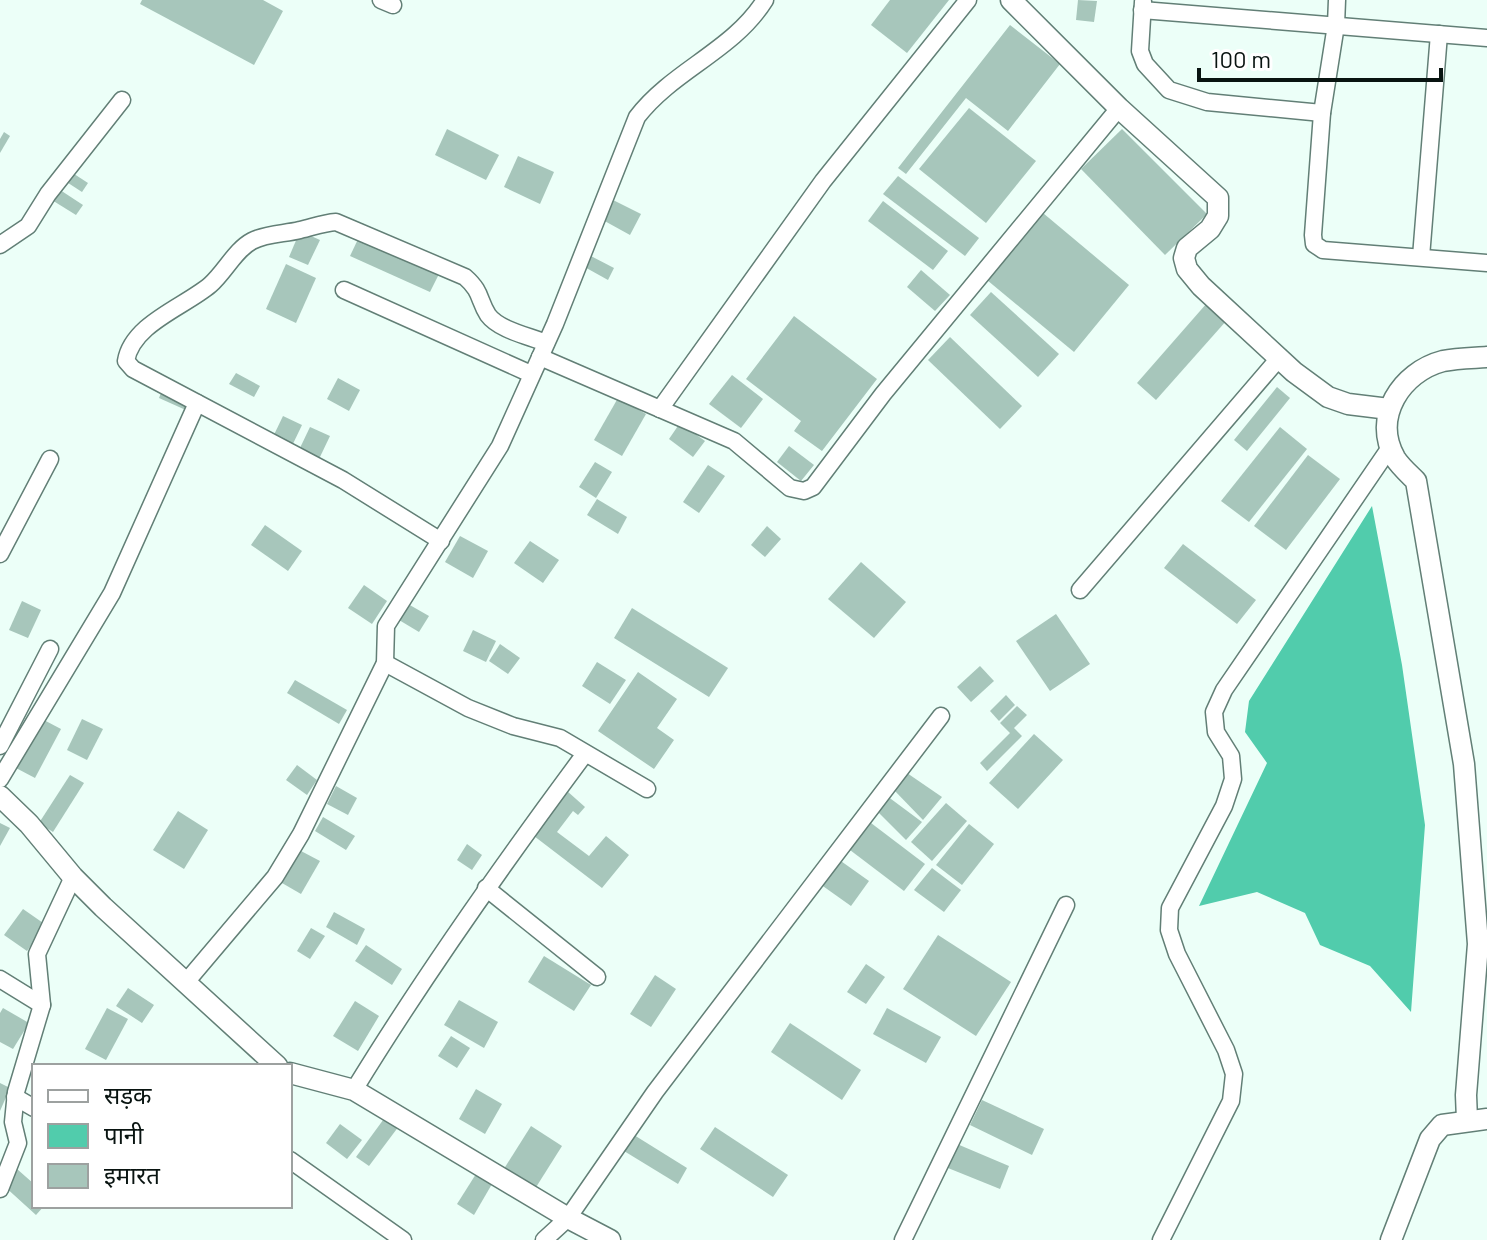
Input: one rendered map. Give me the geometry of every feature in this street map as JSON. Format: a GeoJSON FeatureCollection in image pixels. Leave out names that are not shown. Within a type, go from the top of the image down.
{"type":"FeatureCollection","features":[{"type":"Feature","properties":{"kind":"street"},"geometry":{"type":"LineString","coordinates":[[187,981],[236,919],[260,895],[301,834],[385,663],[386,626],[500,446],[543,350],[637,117],[651,98],[730,41],[765,0]]}},
{"type":"Feature","properties":{"kind":"street"},"geometry":{"type":"LineString","coordinates":[[660,409],[823,181],[968,0]]}},
{"type":"Feature","properties":{"kind":"street"},"geometry":{"type":"LineString","coordinates":[[1011,0],[1119,108],[1218,198],[1218,216],[1210,229],[1187,248],[1184,258],[1187,269],[1201,286],[1294,372],[1328,397],[1348,404],[1389,409]]}},
{"type":"Feature","properties":{"kind":"street"},"geometry":{"type":"LineString","coordinates":[[1337,0],[1322,113],[1314,244],[1323,250],[1487,263]]}},
{"type":"Feature","properties":{"kind":"street"},"geometry":{"type":"LineString","coordinates":[[1322,113],[1207,102],[1169,90],[1145,64],[1140,51],[1142,5],[1487,38]]}},
{"type":"Feature","properties":{"kind":"street"},"geometry":{"type":"LineString","coordinates":[[1421,257],[1439,34]]}},
{"type":"Feature","properties":{"kind":"street"},"geometry":{"type":"LineString","coordinates":[[0,245],[28,226],[48,194],[122,100]]}},
{"type":"Feature","properties":{"kind":"street"},"geometry":{"type":"LineString","coordinates":[[441,541],[343,480],[133,369],[126,361],[128,350],[164,314],[211,283],[248,243],[260,237],[336,222],[465,277],[478,288],[490,318],[499,324],[543,350],[660,409],[734,441],[790,488],[804,491],[813,487],[883,394],[1119,108]]}},
{"type":"Feature","properties":{"kind":"street"},"geometry":{"type":"LineString","coordinates":[[344,290],[531,374]]}},
{"type":"Feature","properties":{"kind":"street"},"geometry":{"type":"LineString","coordinates":[[1080,590],[1280,357]]}},
{"type":"Feature","properties":{"kind":"street"},"geometry":{"type":"LineString","coordinates":[[1391,1240],[1430,1139],[1442,1125],[1477,1119],[1466,1095],[1478,944],[1464,764],[1416,481],[1395,458],[1387,430],[1389,409],[1408,378],[1420,371],[1441,362],[1487,357]]}},
{"type":"Feature","properties":{"kind":"street"},"geometry":{"type":"LineString","coordinates":[[0,779],[112,593],[197,403]]}},
{"type":"Feature","properties":{"kind":"street"},"geometry":{"type":"LineString","coordinates":[[1161,1240],[1231,1101],[1234,1074],[1226,1050],[1177,954],[1169,930],[1170,908],[1224,806],[1233,779],[1231,756],[1216,732],[1214,712],[1224,690],[1391,446]]}},
{"type":"Feature","properties":{"kind":"street"},"geometry":{"type":"LineString","coordinates":[[0,554],[6,529],[50,459]]}},
{"type":"Feature","properties":{"kind":"street"},"geometry":{"type":"LineString","coordinates":[[0,746],[50,649]]}},
{"type":"Feature","properties":{"kind":"street"},"geometry":{"type":"LineString","coordinates":[[385,663],[468,708],[513,726],[560,738],[584,755],[647,789]]}},
{"type":"Feature","properties":{"kind":"street"},"geometry":{"type":"LineString","coordinates":[[544,1240],[568,1218],[655,1092],[941,716]]}},
{"type":"Feature","properties":{"kind":"street"},"geometry":{"type":"LineString","coordinates":[[354,1090],[413,995],[486,888],[584,755]]}},
{"type":"Feature","properties":{"kind":"street"},"geometry":{"type":"LineString","coordinates":[[0,796],[29,824],[73,877],[275,1064]]}},
{"type":"Feature","properties":{"kind":"street"},"geometry":{"type":"LineString","coordinates":[[0,1189],[18,1143],[13,1122],[15,1097],[42,1005],[37,954],[73,877]]}},
{"type":"Feature","properties":{"kind":"street"},"geometry":{"type":"LineString","coordinates":[[486,888],[597,977]]}},
{"type":"Feature","properties":{"kind":"street"},"geometry":{"type":"LineString","coordinates":[[903,1240],[1066,905]]}},
{"type":"Feature","properties":{"kind":"street"},"geometry":{"type":"LineString","coordinates":[[0,979],[42,1005]]}},
{"type":"Feature","properties":{"kind":"street"},"geometry":{"type":"LineString","coordinates":[[292,1074],[354,1090],[610,1240]]}},
{"type":"Feature","properties":{"kind":"street"},"geometry":{"type":"LineString","coordinates":[[15,1097],[32,1107]]}},
{"type":"Feature","properties":{"kind":"street"},"geometry":{"type":"LineString","coordinates":[[292,1161],[403,1240]]}},
{"type":"Feature","properties":{"kind":"water"},"geometry":{"type":"Polygon","coordinates":[[[1372,506],[1402,665],[1425,825],[1411,1012],[1370,966],[1320,945],[1305,913],[1257,892],[1199,906],[1267,763],[1245,732],[1249,701],[1372,506]]]}},
{"type":"Feature","properties":{"kind":"building"},"geometry":{"type":"Polygon","coordinates":[[[142,0],[263,0],[283,11],[254,65],[140,4],[142,0]]]}},
{"type":"Feature","properties":{"kind":"building"},"geometry":{"type":"Polygon","coordinates":[[[890,0],[949,0],[907,53],[871,25],[890,0]]]}},
{"type":"Feature","properties":{"kind":"building"},"geometry":{"type":"Polygon","coordinates":[[[1078,0],[1097,1],[1094,22],[1076,20],[1078,0]]]}},
{"type":"Feature","properties":{"kind":"building"},"geometry":{"type":"Polygon","coordinates":[[[1010,25],[1060,64],[1008,131],[966,98],[906,174],[898,168],[1010,25]]]}},
{"type":"Feature","properties":{"kind":"building"},"geometry":{"type":"Polygon","coordinates":[[[969,108],[1036,161],[986,223],[919,169],[969,108]]]}},
{"type":"Feature","properties":{"kind":"building"},"geometry":{"type":"Polygon","coordinates":[[[447,129],[499,155],[486,180],[435,155],[447,129]]]}},
{"type":"Feature","properties":{"kind":"building"},"geometry":{"type":"Polygon","coordinates":[[[1122,129],[1207,214],[1165,255],[1081,169],[1122,129]]]}},
{"type":"Feature","properties":{"kind":"building"},"geometry":{"type":"Polygon","coordinates":[[[4,132],[10,136],[0,153],[0,139],[4,132]]]}},
{"type":"Feature","properties":{"kind":"building"},"geometry":{"type":"Polygon","coordinates":[[[518,156],[554,172],[540,204],[504,187],[518,156]]]}},
{"type":"Feature","properties":{"kind":"building"},"geometry":{"type":"Polygon","coordinates":[[[68,170],[88,183],[82,192],[62,179],[68,170]]]}},
{"type":"Feature","properties":{"kind":"building"},"geometry":{"type":"Polygon","coordinates":[[[898,176],[979,238],[965,256],[883,194],[898,176]]]}},
{"type":"Feature","properties":{"kind":"building"},"geometry":{"type":"Polygon","coordinates":[[[54,186],[83,205],[76,215],[47,197],[54,186]]]}},
{"type":"Feature","properties":{"kind":"building"},"geometry":{"type":"Polygon","coordinates":[[[611,199],[641,214],[630,235],[601,219],[611,199]]]}},
{"type":"Feature","properties":{"kind":"building"},"geometry":{"type":"Polygon","coordinates":[[[883,201],[948,251],[933,270],[868,221],[883,201]]]}},
{"type":"Feature","properties":{"kind":"building"},"geometry":{"type":"Polygon","coordinates":[[[1043,213],[1129,285],[1074,352],[987,280],[1043,213]]]}},
{"type":"Feature","properties":{"kind":"building"},"geometry":{"type":"Polygon","coordinates":[[[300,231],[320,240],[308,265],[289,257],[300,231]]]}},
{"type":"Feature","properties":{"kind":"building"},"geometry":{"type":"Polygon","coordinates":[[[360,235],[440,272],[430,292],[350,256],[360,235]]]}},
{"type":"Feature","properties":{"kind":"building"},"geometry":{"type":"Polygon","coordinates":[[[587,254],[614,268],[608,280],[581,265],[587,254]]]}},
{"type":"Feature","properties":{"kind":"building"},"geometry":{"type":"Polygon","coordinates":[[[286,264],[316,278],[296,323],[266,309],[286,264]]]}},
{"type":"Feature","properties":{"kind":"building"},"geometry":{"type":"Polygon","coordinates":[[[921,270],[950,295],[935,311],[907,287],[921,270]]]}},
{"type":"Feature","properties":{"kind":"building"},"geometry":{"type":"Polygon","coordinates":[[[991,292],[1059,354],[1038,377],[970,315],[991,292]]]}},
{"type":"Feature","properties":{"kind":"building"},"geometry":{"type":"Polygon","coordinates":[[[1207,303],[1227,320],[1156,400],[1137,383],[1207,303]]]}},
{"type":"Feature","properties":{"kind":"building"},"geometry":{"type":"Polygon","coordinates":[[[794,316],[877,379],[822,451],[794,431],[801,421],[746,379],[794,316]]]}},
{"type":"Feature","properties":{"kind":"building"},"geometry":{"type":"Polygon","coordinates":[[[950,337],[1022,406],[1000,429],[928,360],[950,337]]]}},
{"type":"Feature","properties":{"kind":"building"},"geometry":{"type":"Polygon","coordinates":[[[236,373],[260,386],[254,397],[229,384],[236,373]]]}},
{"type":"Feature","properties":{"kind":"building"},"geometry":{"type":"Polygon","coordinates":[[[732,375],[763,399],[741,428],[709,404],[732,375]]]}},
{"type":"Feature","properties":{"kind":"building"},"geometry":{"type":"Polygon","coordinates":[[[338,378],[360,390],[349,411],[327,399],[338,378]]]}},
{"type":"Feature","properties":{"kind":"building"},"geometry":{"type":"Polygon","coordinates":[[[1277,387],[1290,398],[1247,451],[1234,440],[1277,387]]]}},
{"type":"Feature","properties":{"kind":"building"},"geometry":{"type":"Polygon","coordinates":[[[163,388],[192,401],[188,411],[159,398],[163,388]]]}},
{"type":"Feature","properties":{"kind":"building"},"geometry":{"type":"Polygon","coordinates":[[[618,398],[646,414],[622,456],[594,440],[618,398]]]}},
{"type":"Feature","properties":{"kind":"building"},"geometry":{"type":"Polygon","coordinates":[[[283,416],[302,425],[290,450],[271,441],[283,416]]]}},
{"type":"Feature","properties":{"kind":"building"},"geometry":{"type":"Polygon","coordinates":[[[680,423],[705,441],[693,457],[669,439],[680,423]]]}},
{"type":"Feature","properties":{"kind":"building"},"geometry":{"type":"Polygon","coordinates":[[[310,427],[330,436],[319,459],[299,450],[310,427]]]}},
{"type":"Feature","properties":{"kind":"building"},"geometry":{"type":"Polygon","coordinates":[[[1280,427],[1307,449],[1249,522],[1221,501],[1280,427]]]}},
{"type":"Feature","properties":{"kind":"building"},"geometry":{"type":"Polygon","coordinates":[[[789,446],[814,465],[801,481],[777,462],[789,446]]]}},
{"type":"Feature","properties":{"kind":"building"},"geometry":{"type":"Polygon","coordinates":[[[1308,455],[1340,479],[1286,550],[1254,526],[1308,455]]]}},
{"type":"Feature","properties":{"kind":"building"},"geometry":{"type":"Polygon","coordinates":[[[595,462],[612,472],[596,498],[579,487],[595,462]]]}},
{"type":"Feature","properties":{"kind":"building"},"geometry":{"type":"Polygon","coordinates":[[[708,465],[725,476],[699,513],[683,502],[708,465]]]}},
{"type":"Feature","properties":{"kind":"building"},"geometry":{"type":"Polygon","coordinates":[[[597,499],[627,517],[618,534],[587,515],[597,499]]]}},
{"type":"Feature","properties":{"kind":"building"},"geometry":{"type":"Polygon","coordinates":[[[265,525],[302,551],[288,571],[251,545],[265,525]]]}},
{"type":"Feature","properties":{"kind":"building"},"geometry":{"type":"Polygon","coordinates":[[[767,526],[781,539],[765,557],[751,545],[767,526]]]}},
{"type":"Feature","properties":{"kind":"building"},"geometry":{"type":"Polygon","coordinates":[[[460,536],[488,551],[473,578],[445,562],[460,536]]]}},
{"type":"Feature","properties":{"kind":"building"},"geometry":{"type":"Polygon","coordinates":[[[530,541],[559,560],[543,583],[514,563],[530,541]]]}},
{"type":"Feature","properties":{"kind":"building"},"geometry":{"type":"Polygon","coordinates":[[[1183,544],[1256,600],[1237,624],[1164,568],[1183,544]]]}},
{"type":"Feature","properties":{"kind":"building"},"geometry":{"type":"Polygon","coordinates":[[[861,562],[906,602],[874,638],[828,599],[861,562]]]}},
{"type":"Feature","properties":{"kind":"building"},"geometry":{"type":"Polygon","coordinates":[[[364,585],[387,601],[372,624],[348,608],[364,585]]]}},
{"type":"Feature","properties":{"kind":"building"},"geometry":{"type":"Polygon","coordinates":[[[22,601],[41,610],[28,638],[9,630],[22,601]]]}},
{"type":"Feature","properties":{"kind":"building"},"geometry":{"type":"Polygon","coordinates":[[[408,604],[429,616],[419,632],[399,620],[408,604]]]}},
{"type":"Feature","properties":{"kind":"building"},"geometry":{"type":"Polygon","coordinates":[[[632,608],[728,668],[709,697],[614,638],[632,608]]]}},
{"type":"Feature","properties":{"kind":"building"},"geometry":{"type":"Polygon","coordinates":[[[1056,614],[1090,664],[1050,691],[1016,641],[1056,614]]]}},
{"type":"Feature","properties":{"kind":"building"},"geometry":{"type":"Polygon","coordinates":[[[473,630],[496,641],[486,662],[463,651],[473,630]]]}},
{"type":"Feature","properties":{"kind":"building"},"geometry":{"type":"Polygon","coordinates":[[[500,644],[520,658],[508,674],[489,661],[500,644]]]}},
{"type":"Feature","properties":{"kind":"building"},"geometry":{"type":"Polygon","coordinates":[[[597,662],[626,680],[610,704],[582,686],[597,662]]]}},
{"type":"Feature","properties":{"kind":"building"},"geometry":{"type":"Polygon","coordinates":[[[980,666],[994,681],[971,702],[957,687],[980,666]]]}},
{"type":"Feature","properties":{"kind":"building"},"geometry":{"type":"Polygon","coordinates":[[[638,672],[677,699],[657,728],[674,740],[654,769],[598,731],[638,672]]]}},
{"type":"Feature","properties":{"kind":"building"},"geometry":{"type":"Polygon","coordinates":[[[295,680],[347,710],[339,724],[287,693],[295,680]]]}},
{"type":"Feature","properties":{"kind":"building"},"geometry":{"type":"Polygon","coordinates":[[[1006,695],[1015,705],[999,721],[990,711],[1006,695]]]}},
{"type":"Feature","properties":{"kind":"building"},"geometry":{"type":"Polygon","coordinates":[[[1017,706],[1027,715],[1014,728],[1022,736],[987,771],[980,763],[1010,733],[1000,723],[1017,706]]]}},
{"type":"Feature","properties":{"kind":"building"},"geometry":{"type":"Polygon","coordinates":[[[42,719],[61,729],[35,778],[16,768],[42,719]]]}},
{"type":"Feature","properties":{"kind":"building"},"geometry":{"type":"Polygon","coordinates":[[[82,719],[103,729],[87,760],[67,750],[82,719]]]}},
{"type":"Feature","properties":{"kind":"building"},"geometry":{"type":"Polygon","coordinates":[[[1034,734],[1063,760],[1018,809],[989,783],[1034,734]]]}},
{"type":"Feature","properties":{"kind":"building"},"geometry":{"type":"Polygon","coordinates":[[[297,765],[317,780],[307,795],[286,780],[297,765]]]}},
{"type":"Feature","properties":{"kind":"building"},"geometry":{"type":"Polygon","coordinates":[[[907,773],[942,797],[923,820],[893,789],[907,773]]]}},
{"type":"Feature","properties":{"kind":"building"},"geometry":{"type":"Polygon","coordinates":[[[70,775],[84,783],[53,832],[39,823],[70,775]]]}},
{"type":"Feature","properties":{"kind":"building"},"geometry":{"type":"Polygon","coordinates":[[[336,786],[357,798],[348,815],[327,804],[336,786]]]}},
{"type":"Feature","properties":{"kind":"building"},"geometry":{"type":"Polygon","coordinates":[[[567,791],[585,807],[578,815],[573,811],[557,832],[589,856],[606,836],[629,855],[602,888],[534,836],[567,791]]]}},
{"type":"Feature","properties":{"kind":"building"},"geometry":{"type":"Polygon","coordinates":[[[887,796],[922,822],[906,840],[876,810],[887,796]]]}},
{"type":"Feature","properties":{"kind":"building"},"geometry":{"type":"Polygon","coordinates":[[[946,803],[967,821],[932,861],[911,842],[946,803]]]}},
{"type":"Feature","properties":{"kind":"building"},"geometry":{"type":"Polygon","coordinates":[[[178,811],[208,830],[184,869],[153,850],[178,811]]]}},
{"type":"Feature","properties":{"kind":"building"},"geometry":{"type":"Polygon","coordinates":[[[323,817],[355,836],[346,850],[315,831],[323,817]]]}},
{"type":"Feature","properties":{"kind":"building"},"geometry":{"type":"Polygon","coordinates":[[[0,823],[10,828],[0,846],[0,823]]]}},
{"type":"Feature","properties":{"kind":"building"},"geometry":{"type":"Polygon","coordinates":[[[871,823],[925,864],[904,891],[850,850],[871,823]]]}},
{"type":"Feature","properties":{"kind":"building"},"geometry":{"type":"Polygon","coordinates":[[[969,824],[994,844],[962,885],[936,865],[969,824]]]}},
{"type":"Feature","properties":{"kind":"building"},"geometry":{"type":"Polygon","coordinates":[[[467,844],[482,855],[472,870],[457,860],[467,844]]]}},
{"type":"Feature","properties":{"kind":"building"},"geometry":{"type":"Polygon","coordinates":[[[301,851],[320,861],[301,894],[282,883],[301,851]]]}},
{"type":"Feature","properties":{"kind":"building"},"geometry":{"type":"Polygon","coordinates":[[[838,859],[869,881],[851,906],[820,884],[838,859]]]}},
{"type":"Feature","properties":{"kind":"building"},"geometry":{"type":"Polygon","coordinates":[[[932,868],[961,890],[944,912],[914,890],[932,868]]]}},
{"type":"Feature","properties":{"kind":"building"},"geometry":{"type":"Polygon","coordinates":[[[23,909],[46,925],[27,951],[4,935],[23,909]]]}},
{"type":"Feature","properties":{"kind":"building"},"geometry":{"type":"Polygon","coordinates":[[[334,912],[365,929],[357,945],[326,927],[334,912]]]}},
{"type":"Feature","properties":{"kind":"building"},"geometry":{"type":"Polygon","coordinates":[[[311,928],[325,936],[310,959],[297,951],[311,928]]]}},
{"type":"Feature","properties":{"kind":"building"},"geometry":{"type":"Polygon","coordinates":[[[938,935],[1011,982],[976,1036],[903,989],[938,935]]]}},
{"type":"Feature","properties":{"kind":"building"},"geometry":{"type":"Polygon","coordinates":[[[366,945],[402,969],[392,985],[355,961],[366,945]]]}},
{"type":"Feature","properties":{"kind":"building"},"geometry":{"type":"Polygon","coordinates":[[[544,956],[591,985],[574,1011],[528,982],[544,956]]]}},
{"type":"Feature","properties":{"kind":"building"},"geometry":{"type":"Polygon","coordinates":[[[866,964],[885,977],[866,1004],[847,992],[866,964]]]}},
{"type":"Feature","properties":{"kind":"building"},"geometry":{"type":"Polygon","coordinates":[[[655,975],[676,989],[651,1027],[630,1014],[655,975]]]}},
{"type":"Feature","properties":{"kind":"building"},"geometry":{"type":"Polygon","coordinates":[[[128,988],[154,1005],[142,1023],[116,1006],[128,988]]]}},
{"type":"Feature","properties":{"kind":"building"},"geometry":{"type":"Polygon","coordinates":[[[459,1000],[498,1022],[484,1048],[444,1025],[459,1000]]]}},
{"type":"Feature","properties":{"kind":"building"},"geometry":{"type":"Polygon","coordinates":[[[355,1001],[379,1016],[358,1051],[333,1036],[355,1001]]]}},
{"type":"Feature","properties":{"kind":"building"},"geometry":{"type":"Polygon","coordinates":[[[3,1008],[29,1023],[13,1049],[0,1042],[0,1013],[3,1008]]]}},
{"type":"Feature","properties":{"kind":"building"},"geometry":{"type":"Polygon","coordinates":[[[107,1008],[128,1019],[106,1060],[85,1049],[107,1008]]]}},
{"type":"Feature","properties":{"kind":"building"},"geometry":{"type":"Polygon","coordinates":[[[887,1008],[941,1037],[926,1063],[873,1034],[887,1008]]]}},
{"type":"Feature","properties":{"kind":"building"},"geometry":{"type":"Polygon","coordinates":[[[790,1023],[861,1070],[842,1100],[771,1052],[790,1023]]]}},
{"type":"Feature","properties":{"kind":"building"},"geometry":{"type":"Polygon","coordinates":[[[451,1036],[470,1048],[457,1068],[438,1056],[451,1036]]]}},
{"type":"Feature","properties":{"kind":"building"},"geometry":{"type":"Polygon","coordinates":[[[0,1083],[10,1088],[0,1111],[0,1083]]]}},
{"type":"Feature","properties":{"kind":"building"},"geometry":{"type":"Polygon","coordinates":[[[476,1089],[502,1104],[485,1134],[459,1119],[476,1089]]]}},
{"type":"Feature","properties":{"kind":"building"},"geometry":{"type":"Polygon","coordinates":[[[982,1100],[1044,1129],[1032,1155],[970,1125],[982,1100]]]}},
{"type":"Feature","properties":{"kind":"building"},"geometry":{"type":"Polygon","coordinates":[[[386,1116],[399,1126],[369,1166],[356,1157],[386,1116]]]}},
{"type":"Feature","properties":{"kind":"building"},"geometry":{"type":"Polygon","coordinates":[[[340,1124],[362,1140],[347,1159],[326,1143],[340,1124]]]}},
{"type":"Feature","properties":{"kind":"building"},"geometry":{"type":"Polygon","coordinates":[[[531,1126],[562,1146],[533,1192],[502,1172],[531,1126]]]}},
{"type":"Feature","properties":{"kind":"building"},"geometry":{"type":"Polygon","coordinates":[[[715,1127],[788,1175],[773,1197],[700,1149],[715,1127]]]}},
{"type":"Feature","properties":{"kind":"building"},"geometry":{"type":"Polygon","coordinates":[[[634,1135],[687,1168],[678,1184],[624,1151],[634,1135]]]}},
{"type":"Feature","properties":{"kind":"building"},"geometry":{"type":"Polygon","coordinates":[[[957,1144],[1009,1166],[1000,1189],[948,1168],[957,1144]]]}},
{"type":"Feature","properties":{"kind":"building"},"geometry":{"type":"Polygon","coordinates":[[[17,1169],[32,1182],[32,1208],[42,1208],[36,1215],[3,1185],[17,1169]]]}},
{"type":"Feature","properties":{"kind":"building"},"geometry":{"type":"Polygon","coordinates":[[[476,1174],[492,1184],[474,1215],[457,1204],[476,1174]]]}}]}
